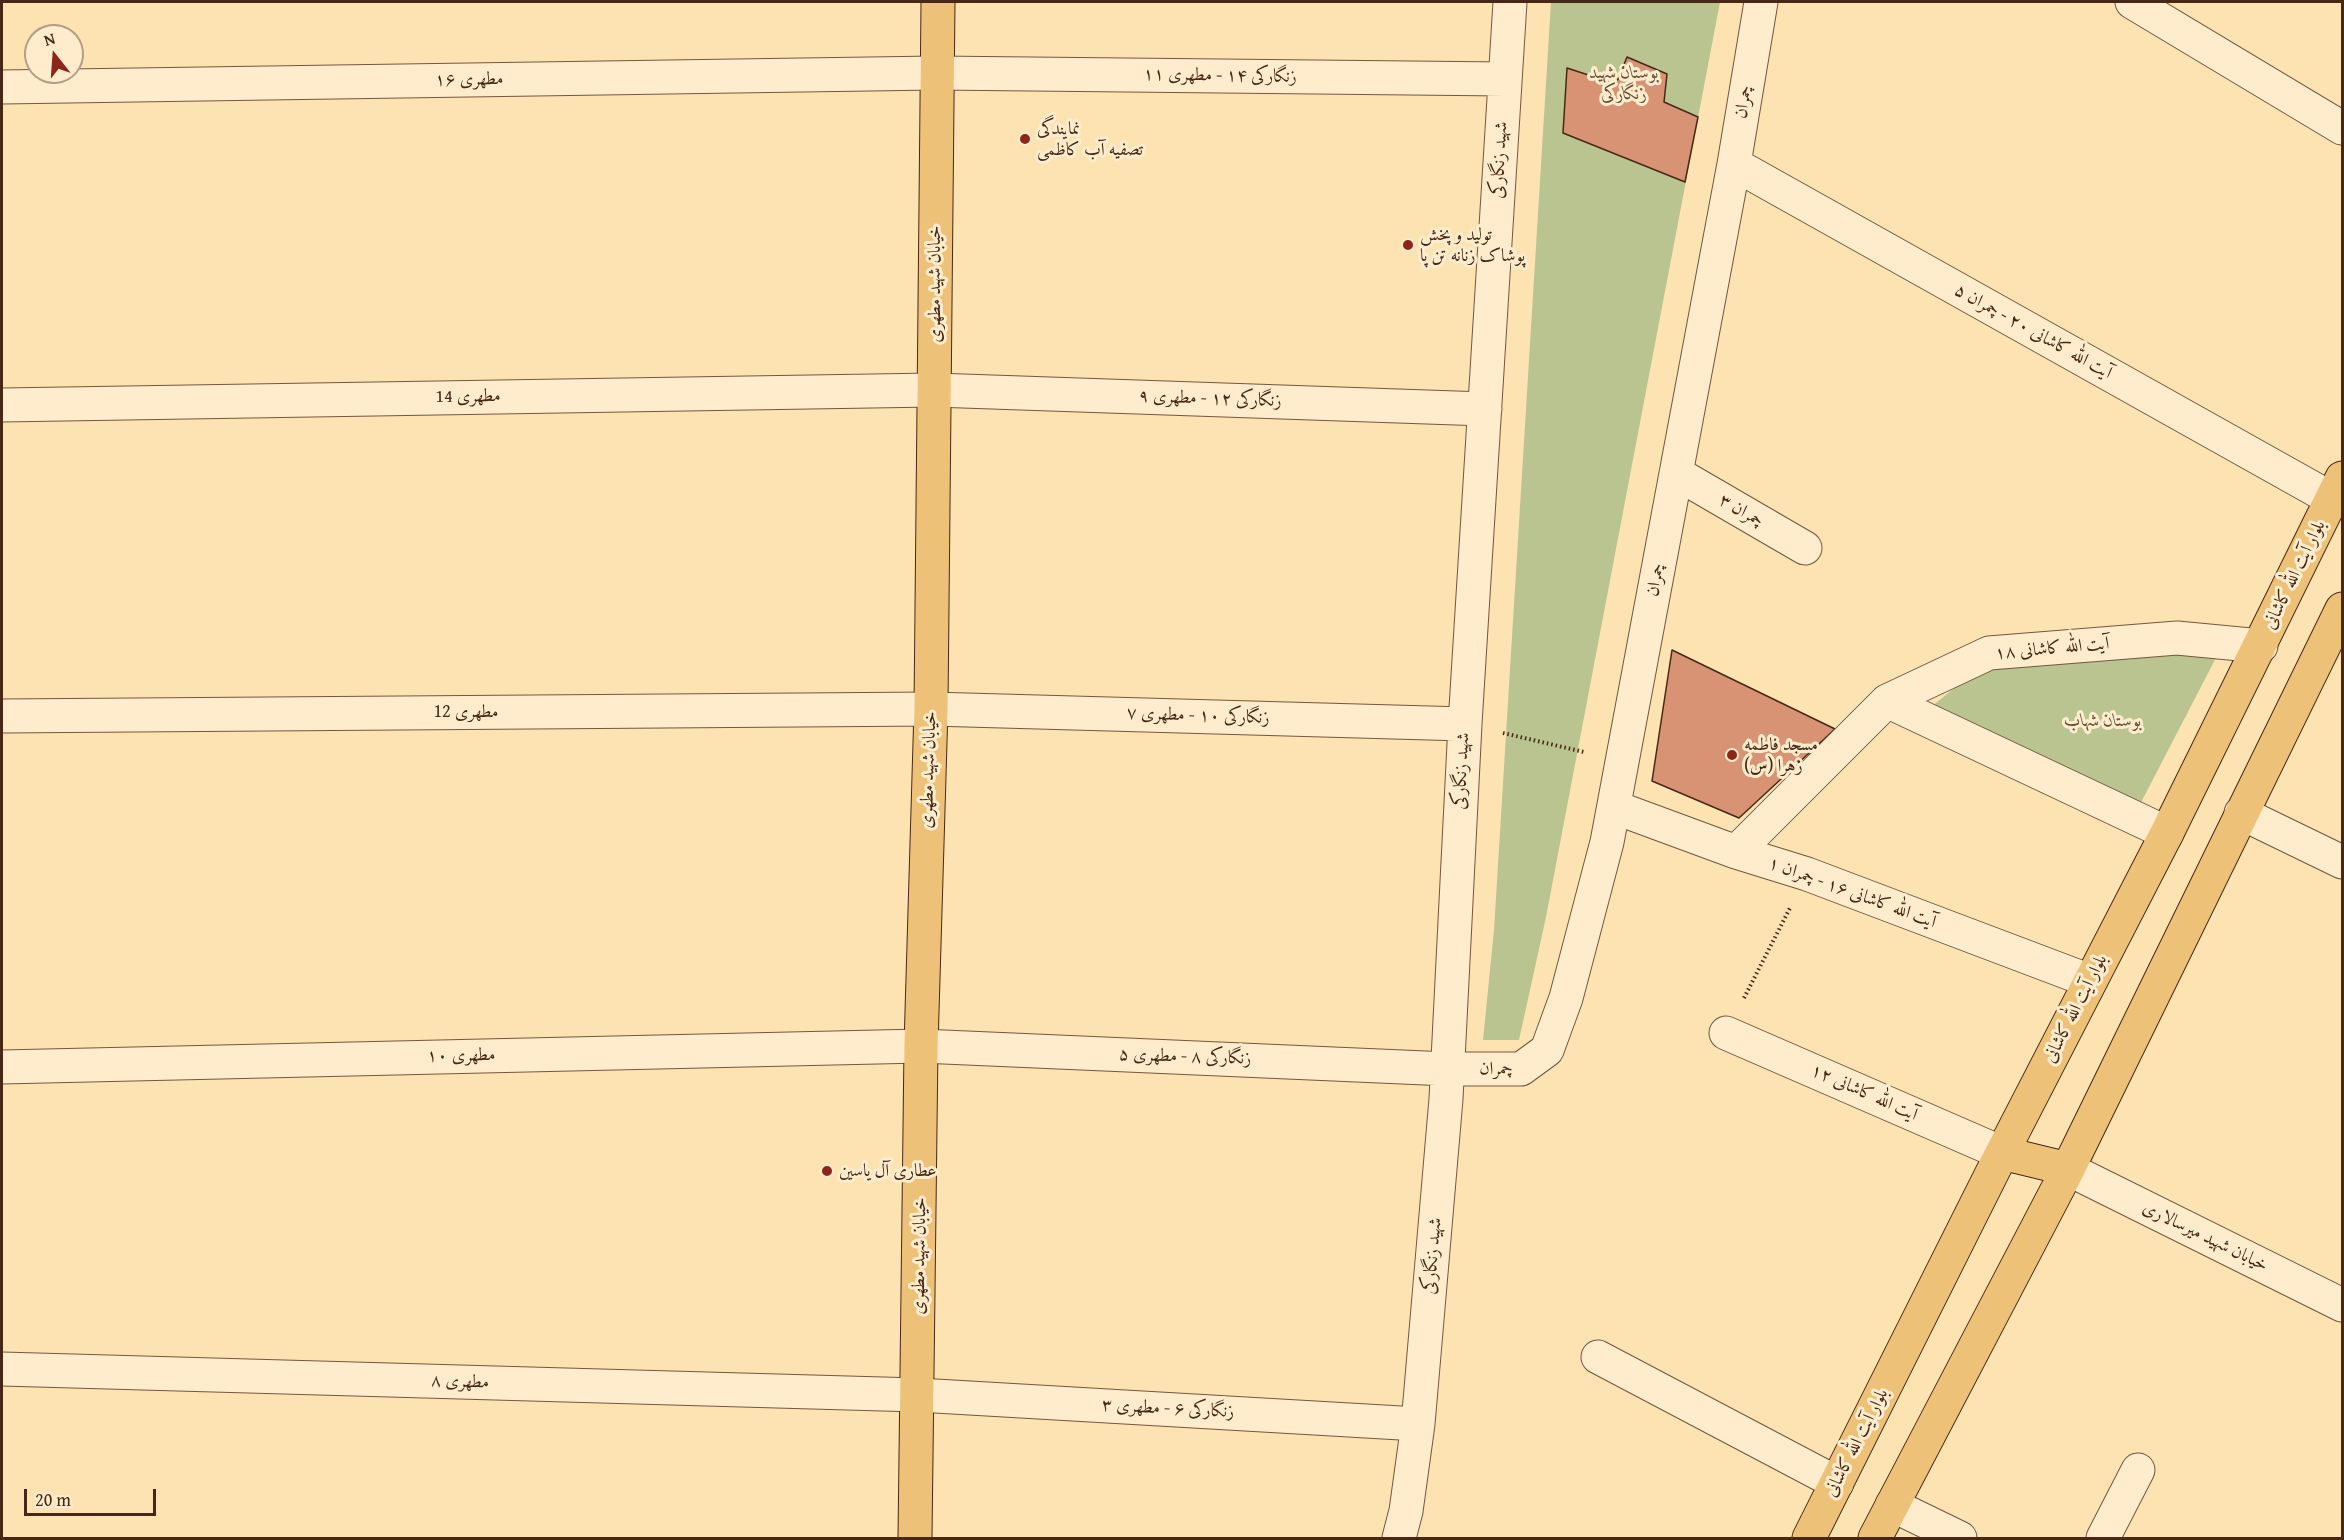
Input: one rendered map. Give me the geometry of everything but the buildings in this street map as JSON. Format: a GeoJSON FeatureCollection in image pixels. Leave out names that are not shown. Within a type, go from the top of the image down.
{"type":"FeatureCollection","features":[{"type":"Feature","properties":{"kind":"main road","name":"خیابان شهید مطهری"},"geometry":{"type":"LineString","coordinates":[[915,1539],[921,1046],[931,709],[938,2]]}},
{"type":"Feature","properties":{"kind":"main road","name":"بلوار آیت الله کاشانی"},"geometry":{"type":"LineString","coordinates":[[1809,1539],[2002,1153],[2167,833],[2337,489]]}},
{"type":"Feature","properties":{"kind":"main road"},"geometry":{"type":"LineString","coordinates":[[1875,1539],[2068,1169],[2343,609]]}},
{"type":"Feature","properties":{"kind":"main road"},"geometry":{"type":"LineString","coordinates":[[2002,1153],[2068,1169]]}},
{"type":"Feature","properties":{"kind":"street","name":"شهید زنگارکی"},"geometry":{"type":"LineString","coordinates":[[1399,1539],[1406,1511],[1418,1424],[1448,1069],[1465,724],[1510,2]]}},
{"type":"Feature","properties":{"kind":"street","name":"چمران"},"geometry":{"type":"LineString","coordinates":[[1448,1069],[1521,1069],[1547,1050],[1566,998],[1614,807],[1734,164],[1761,2]]}},
{"type":"Feature","properties":{"kind":"street"},"geometry":{"type":"LineString","coordinates":[[2132,2],[2343,128]]}},
{"type":"Feature","properties":{"kind":"street","name":"زنگارکی ۱۴ - مطهری ۱۱"},"geometry":{"type":"LineString","coordinates":[[936,73],[1505,79]]}},
{"type":"Feature","properties":{"kind":"street","name":"مطهری ۱۶"},"geometry":{"type":"LineString","coordinates":[[2,87],[936,73]]}},
{"type":"Feature","properties":{"kind":"street","name":"آیت الله کاشانی ۲۰ - چمران ۵"},"geometry":{"type":"LineString","coordinates":[[1734,164],[2337,489]]}},
{"type":"Feature","properties":{"kind":"street","name":"مطهری 14"},"geometry":{"type":"LineString","coordinates":[[2,405],[934,390]]}},
{"type":"Feature","properties":{"kind":"street","name":"زنگارکی ۱۲ - مطهری ۹"},"geometry":{"type":"LineString","coordinates":[[934,390],[1485,409]]}},
{"type":"Feature","properties":{"kind":"street","name":"چمران ۳"},"geometry":{"type":"LineString","coordinates":[[1676,473],[1805,548]]}},
{"type":"Feature","properties":{"kind":"street","name":"آیت الله کاشانی ۱۸"},"geometry":{"type":"LineString","coordinates":[[1736,852],[1887,701],[1989,653],[2176,638],[2261,646]]}},
{"type":"Feature","properties":{"kind":"street"},"geometry":{"type":"LineString","coordinates":[[1887,701],[2167,833]]}},
{"type":"Feature","properties":{"kind":"street","name":"مطهری 12"},"geometry":{"type":"LineString","coordinates":[[2,716],[931,709]]}},
{"type":"Feature","properties":{"kind":"street","name":"زنگارکی ۱۰ - مطهری ۷"},"geometry":{"type":"LineString","coordinates":[[931,709],[1465,724]]}},
{"type":"Feature","properties":{"kind":"street","name":"آیت الله کاشانی ۱۶ - چمران ۱"},"geometry":{"type":"LineString","coordinates":[[1614,807],[1736,852],[1807,874],[2090,981]]}},
{"type":"Feature","properties":{"kind":"street"},"geometry":{"type":"LineString","coordinates":[[2241,813],[2343,862]]}},
{"type":"Feature","properties":{"kind":"street","name":"آیت الله کاشانی ۱۲"},"geometry":{"type":"LineString","coordinates":[[1726,1033],[2002,1153]]}},
{"type":"Feature","properties":{"kind":"street","name":"مطهری ۱۰"},"geometry":{"type":"LineString","coordinates":[[2,1067],[921,1046]]}},
{"type":"Feature","properties":{"kind":"street","name":"زنگارکی ۸ - مطهری ۵"},"geometry":{"type":"LineString","coordinates":[[921,1046],[1448,1069]]}},
{"type":"Feature","properties":{"kind":"street","name":"خیابان شهید میرسالاری"},"geometry":{"type":"LineString","coordinates":[[2068,1169],[2343,1305]]}},
{"type":"Feature","properties":{"kind":"street"},"geometry":{"type":"LineString","coordinates":[[1598,1358],[1837,1483]]}},
{"type":"Feature","properties":{"kind":"street","name":"مطهری ۸"},"geometry":{"type":"LineString","coordinates":[[2,1369],[918,1395]]}},
{"type":"Feature","properties":{"kind":"street","name":"زنگارکی ۶ - مطهری ۳"},"geometry":{"type":"LineString","coordinates":[[918,1395],[1418,1424]]}},
{"type":"Feature","properties":{"kind":"street"},"geometry":{"type":"LineString","coordinates":[[2103,1539],[2138,1470]]}},
{"type":"Feature","properties":{"kind":"street"},"geometry":{"type":"LineString","coordinates":[[1892,1505],[1960,1539]]}},
{"type":"Feature","properties":{"kind":"path"},"geometry":{"type":"LineString","coordinates":[[1465,724],[1622,762]]}},
{"type":"Feature","properties":{"kind":"path"},"geometry":{"type":"LineString","coordinates":[[1726,1033],[1807,874]]}},
{"type":"Feature","properties":{"kind":"green space","name":"بوستان شهید زنگارکی"},"geometry":{"type":"Polygon","coordinates":[[[1551,2],[1720,2],[1546,917],[1519,1040],[1483,1040],[1494,930],[1551,2]]]}},
{"type":"Feature","properties":{"kind":"green space","name":"بوستان شهاب"},"geometry":{"type":"Polygon","coordinates":[[[2219,652],[2135,814],[1926,711],[1983,665],[2219,652]]]}},
{"type":"Feature","properties":{"kind":"place","name":"نمایندگی تصفیه آب کاظمی"},"geometry":{"type":"Point","coordinates":[1025,139]}},
{"type":"Feature","properties":{"kind":"place","name":"تولید و پخش پوشاک زنانه تن پا"},"geometry":{"type":"Point","coordinates":[1408,245]}},
{"type":"Feature","properties":{"kind":"place","name":"مسجد فاطمه زهرا (س)"},"geometry":{"type":"Point","coordinates":[1732,755]}},
{"type":"Feature","properties":{"kind":"place","name":"عطاری آل یاسین"},"geometry":{"type":"Point","coordinates":[827,1171]}}]}
